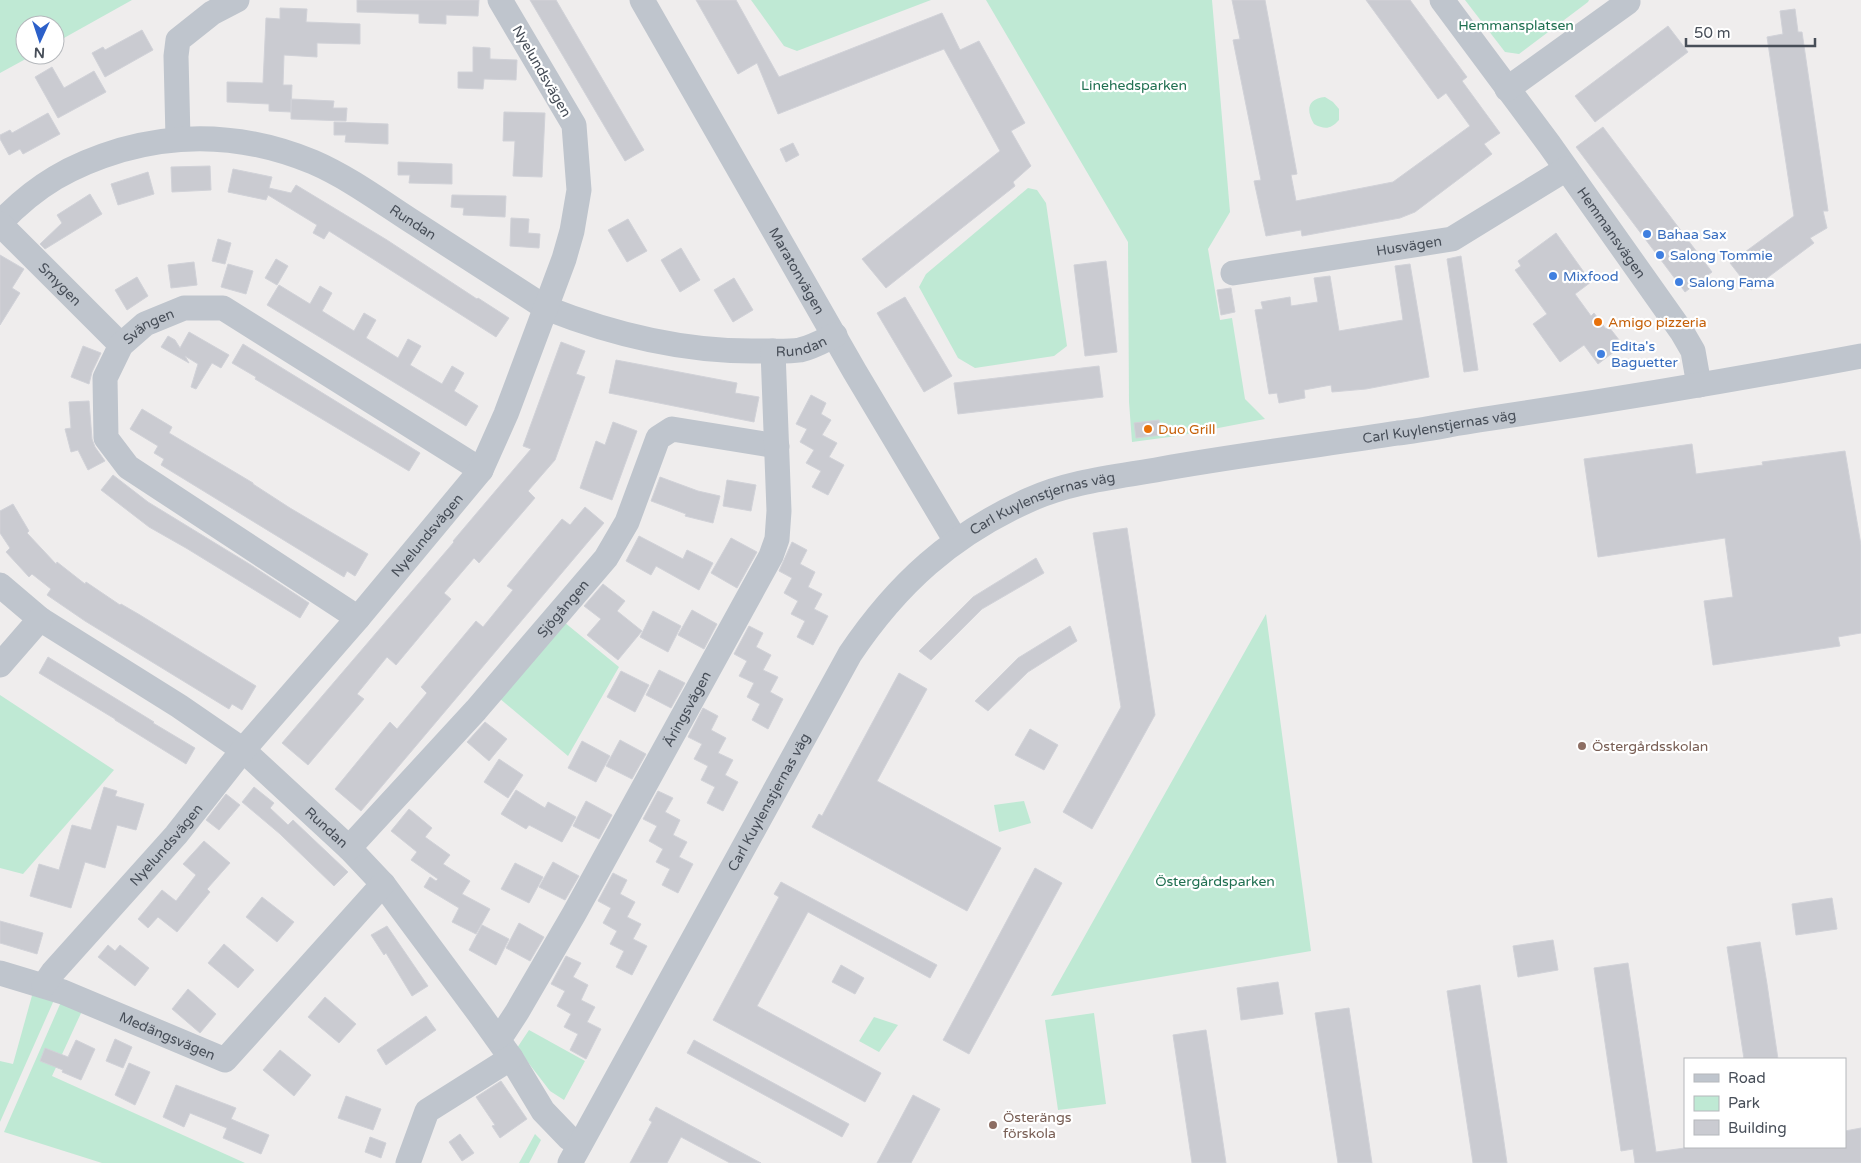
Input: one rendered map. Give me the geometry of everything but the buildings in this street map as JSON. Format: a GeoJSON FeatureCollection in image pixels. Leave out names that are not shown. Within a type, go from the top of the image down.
{"type":"FeatureCollection","features":[{"type":"Feature","properties":{"kind":"street"},"geometry":{"type":"LineString","coordinates":[[178,138],[176,56],[178,40],[212,13],[236,0]]}},
{"type":"Feature","properties":{"kind":"street","name":"Nyelundsvägen"},"geometry":{"type":"LineString","coordinates":[[44,985],[53,972],[176,835],[243,750],[358,618],[481,470],[506,414],[564,259],[576,212],[579,190],[574,125],[500,0]]}},
{"type":"Feature","properties":{"kind":"street","name":"Maratonvägen"},"geometry":{"type":"LineString","coordinates":[[642,0],[835,334],[855,372],[956,541]]}},
{"type":"Feature","properties":{"kind":"street","name":"Hemmansvägen"},"geometry":{"type":"LineString","coordinates":[[1442,0],[1682,332],[1693,351],[1699,385]]}},
{"type":"Feature","properties":{"kind":"street"},"geometry":{"type":"LineString","coordinates":[[1507,89],[1628,2],[1626,0]]}},
{"type":"Feature","properties":{"kind":"street","name":"Rundan"},"geometry":{"type":"LineString","coordinates":[[0,223],[18,204],[37,189],[59,175],[91,159],[141,144],[178,138],[222,139],[269,146],[314,163],[354,184],[546,308],[576,320],[661,344],[730,352],[798,350],[815,346],[835,334]]}},
{"type":"Feature","properties":{"kind":"street","name":"Husvägen"},"geometry":{"type":"LineString","coordinates":[[1233,273],[1452,239],[1566,169]]}},
{"type":"Feature","properties":{"kind":"street","name":"Smygen"},"geometry":{"type":"LineString","coordinates":[[0,223],[121,345]]}},
{"type":"Feature","properties":{"kind":"street","name":"Svängen"},"geometry":{"type":"LineString","coordinates":[[358,618],[128,467],[106,438],[105,378],[121,345],[145,324],[184,308],[223,308],[481,470]]}},
{"type":"Feature","properties":{"kind":"street","name":"Äringsvägen"},"geometry":{"type":"LineString","coordinates":[[497,1038],[504,1032],[574,914],[771,556],[777,538],[779,511],[773,351]]}},
{"type":"Feature","properties":{"kind":"street","name":"Carl Kuylenstjernas väg"},"geometry":{"type":"LineString","coordinates":[[575,1154],[850,654],[894,596],[927,564],[990,518],[1068,485],[1263,452],[1401,433],[1699,385],[1861,356]]}},
{"type":"Feature","properties":{"kind":"street","name":"Sjögången"},"geometry":{"type":"LineString","coordinates":[[349,848],[476,710],[606,558],[627,522],[658,438],[672,429],[777,446]]}},
{"type":"Feature","properties":{"kind":"street","name":"Rundan"},"geometry":{"type":"LineString","coordinates":[[0,585],[40,619],[179,706],[243,750],[349,848],[384,884],[497,1038],[543,1111],[569,1138],[575,1154]]}},
{"type":"Feature","properties":{"kind":"street"},"geometry":{"type":"LineString","coordinates":[[0,665],[40,619]]}},
{"type":"Feature","properties":{"kind":"street","name":"Medängsvägen"},"geometry":{"type":"LineString","coordinates":[[0,973],[44,985],[225,1060],[384,884]]}},
{"type":"Feature","properties":{"kind":"street"},"geometry":{"type":"LineString","coordinates":[[408,1163],[427,1111],[511,1058]]}},
{"type":"Feature","properties":{"kind":"green space"},"geometry":{"type":"Polygon","coordinates":[[[0,0],[132,0],[65,37],[65,15],[15,15],[15,65],[0,73],[0,0]]]}},
{"type":"Feature","properties":{"kind":"green space"},"geometry":{"type":"Polygon","coordinates":[[[751,0],[931,0],[797,51],[784,46],[751,0]]]}},
{"type":"Feature","properties":{"kind":"green space","name":"Linehedsparken"},"geometry":{"type":"Polygon","coordinates":[[[986,0],[1212,0],[1230,212],[1208,249],[1220,320],[1232,318],[1245,399],[1265,419],[1177,436],[1132,442],[1129,402],[1128,242],[986,0]]]}},
{"type":"Feature","properties":{"kind":"green space","name":"Hemmansplatsen"},"geometry":{"type":"Polygon","coordinates":[[[1465,0],[1589,0],[1519,54],[1505,52],[1465,0]]]}},
{"type":"Feature","properties":{"kind":"green space"},"geometry":{"type":"Polygon","coordinates":[[[1325,97],[1339,109],[1339,120],[1330,127],[1325,128],[1314,124],[1309,110],[1311,103],[1325,97]]]}},
{"type":"Feature","properties":{"kind":"green space"},"geometry":{"type":"Polygon","coordinates":[[[1028,188],[1037,190],[1046,203],[1067,346],[1054,356],[975,368],[958,358],[919,287],[926,274],[1028,188]]]}},
{"type":"Feature","properties":{"kind":"green space","name":"Östergårdsparken"},"geometry":{"type":"Polygon","coordinates":[[[1266,614],[1311,951],[1051,996],[1266,614]]]}},
{"type":"Feature","properties":{"kind":"green space"},"geometry":{"type":"Polygon","coordinates":[[[564,622],[619,667],[568,756],[499,698],[564,622]]]}},
{"type":"Feature","properties":{"kind":"green space"},"geometry":{"type":"Polygon","coordinates":[[[0,695],[114,770],[23,874],[0,868],[0,695]]]}},
{"type":"Feature","properties":{"kind":"green space"},"geometry":{"type":"Polygon","coordinates":[[[1024,801],[1031,823],[999,832],[994,805],[1024,801]]]}},
{"type":"Feature","properties":{"kind":"green space"},"geometry":{"type":"Polygon","coordinates":[[[33,992],[54,1000],[0,1122],[0,1061],[13,1064],[33,992]]]}},
{"type":"Feature","properties":{"kind":"green space"},"geometry":{"type":"Polygon","coordinates":[[[61,1002],[82,1011],[52,1076],[245,1163],[102,1163],[4,1132],[61,1002]]]}},
{"type":"Feature","properties":{"kind":"green space"},"geometry":{"type":"Polygon","coordinates":[[[1094,1013],[1106,1104],[1058,1110],[1045,1020],[1094,1013]]]}},
{"type":"Feature","properties":{"kind":"green space"},"geometry":{"type":"Polygon","coordinates":[[[874,1017],[898,1025],[879,1052],[859,1041],[874,1017]]]}},
{"type":"Feature","properties":{"kind":"green space"},"geometry":{"type":"Polygon","coordinates":[[[529,1030],[585,1061],[564,1100],[550,1091],[517,1048],[529,1030]]]}},
{"type":"Feature","properties":{"kind":"green space"},"geometry":{"type":"Polygon","coordinates":[[[535,1134],[541,1140],[529,1163],[519,1163],[535,1134]]]}},
{"type":"Feature","properties":{"kind":"place","name":"Bahaa Sax"},"geometry":{"type":"Point","coordinates":[1647,234]}},
{"type":"Feature","properties":{"kind":"place","name":"Salong Tommie"},"geometry":{"type":"Point","coordinates":[1660,255]}},
{"type":"Feature","properties":{"kind":"place","name":"Mixfood"},"geometry":{"type":"Point","coordinates":[1553,276]}},
{"type":"Feature","properties":{"kind":"place","name":"Salong Fama"},"geometry":{"type":"Point","coordinates":[1679,282]}},
{"type":"Feature","properties":{"kind":"place","name":"Amigo pizzeria"},"geometry":{"type":"Point","coordinates":[1598,322]}},
{"type":"Feature","properties":{"kind":"place","name":"Edita's Baguetter"},"geometry":{"type":"Point","coordinates":[1601,354]}},
{"type":"Feature","properties":{"kind":"place","name":"Duo Grill"},"geometry":{"type":"Point","coordinates":[1148,429]}},
{"type":"Feature","properties":{"kind":"place","name":"Östergårdsskolan"},"geometry":{"type":"Point","coordinates":[1582,746]}},
{"type":"Feature","properties":{"kind":"place","name":"Österängs förskola"},"geometry":{"type":"Point","coordinates":[993,1125]}}]}
